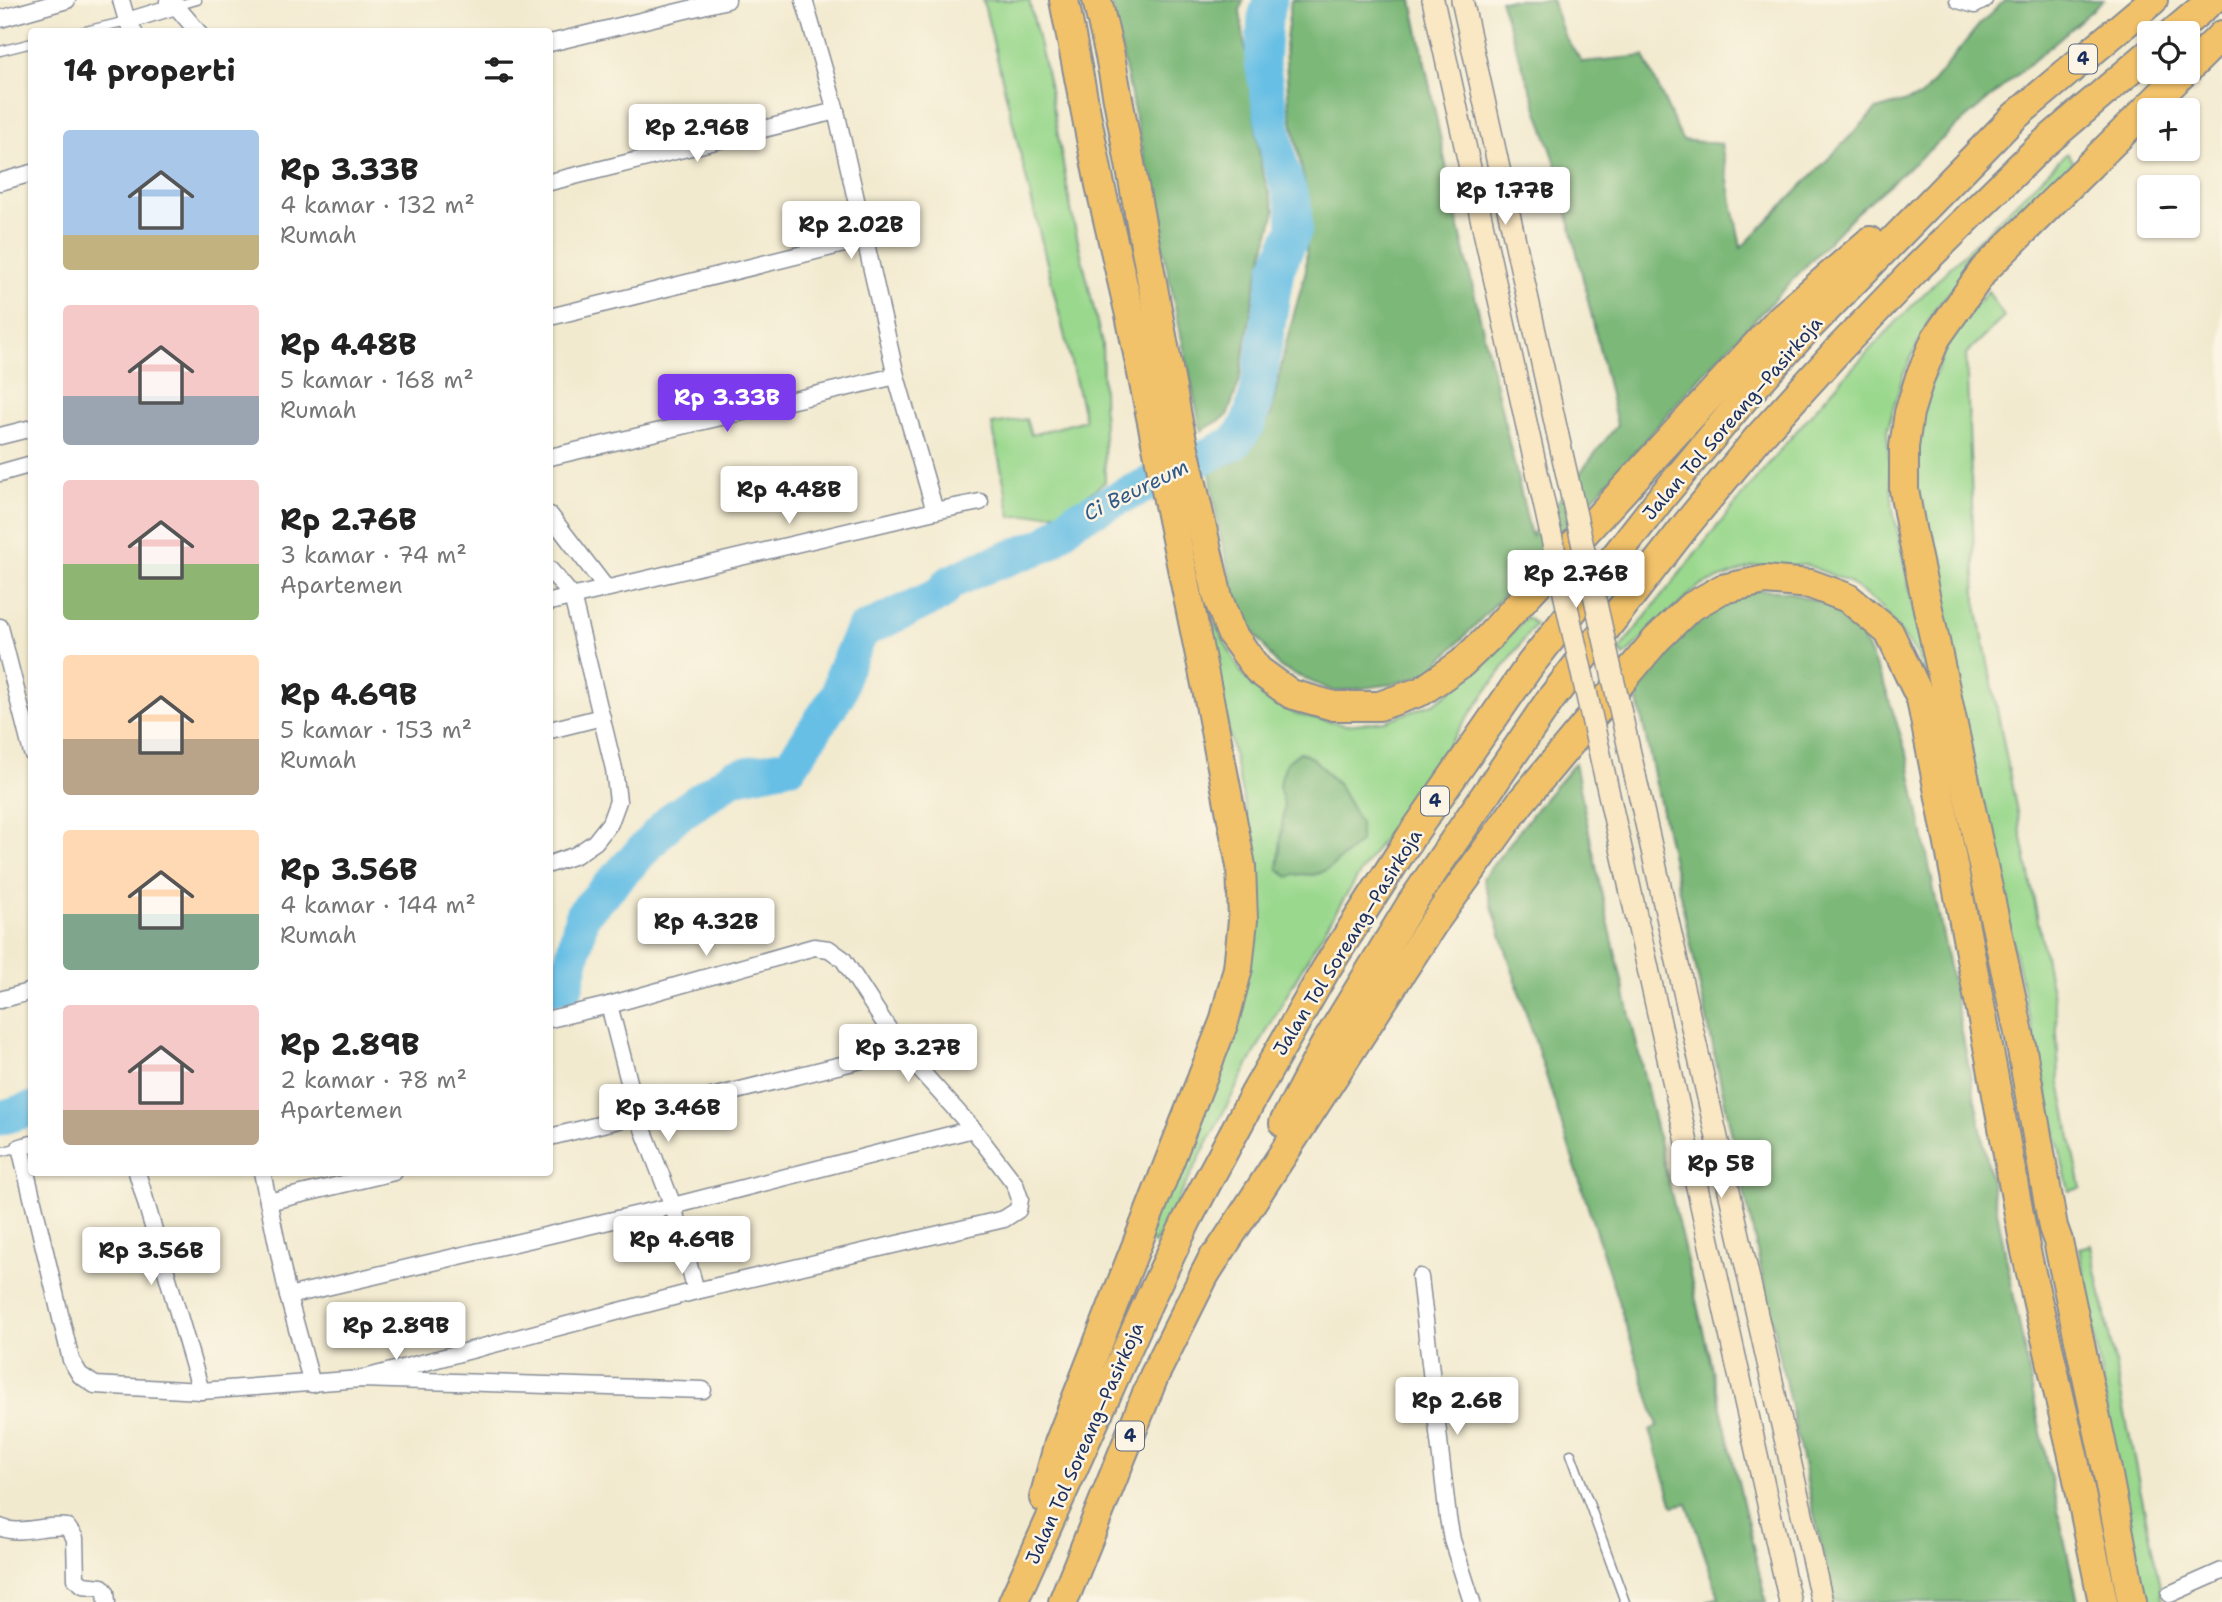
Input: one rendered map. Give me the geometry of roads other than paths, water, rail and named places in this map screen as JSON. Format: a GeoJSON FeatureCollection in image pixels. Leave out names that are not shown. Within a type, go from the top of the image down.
{"type":"FeatureCollection","features":[{"type":"Feature","properties":{"kind":"highway"},"geometry":{"type":"LineString","coordinates":[[1064,0],[1097,173],[1130,315],[1202,532],[1218,598],[1231,633],[1258,670],[1291,694],[1334,706],[1379,706],[1422,691],[1462,663],[1488,638],[1781,318],[2014,117]]}},
{"type":"Feature","properties":{"kind":"highway"},"geometry":{"type":"LineString","coordinates":[[1015,1598],[1059,1443],[1224,1023],[1238,968],[1243,920],[1241,866],[1174,535],[1166,426],[1110,56],[1097,0]]}},
{"type":"Feature","properties":{"kind":"highway","name":"Jalan Tol Soreang–Pasirkoja"},"geometry":{"type":"LineString","coordinates":[[1015,1598],[1187,1220],[1254,1095],[1326,970],[1410,838],[1530,665],[1661,498],[1746,396],[1804,332],[2014,117],[2153,0]]}},
{"type":"Feature","properties":{"kind":"highway"},"geometry":{"type":"LineString","coordinates":[[2187,21],[2212,0]]}},
{"type":"Feature","properties":{"kind":"highway"},"geometry":{"type":"LineString","coordinates":[[2200,56],[2222,35]]}},
{"type":"Feature","properties":{"kind":"highway","name":"Jalan Tol Soreang–Pasirkoja"},"geometry":{"type":"LineString","coordinates":[[1063,1602],[1154,1376],[1325,1045],[1411,904],[1550,700],[1704,503],[1758,438],[1839,349],[2040,147],[2137,64]]}},
{"type":"Feature","properties":{"kind":"highway"},"geometry":{"type":"LineString","coordinates":[[2132,1602],[2107,1469],[2053,1227],[2020,1034],[1913,539],[1904,490],[1904,447],[1909,413],[1936,338],[1984,270],[2172,84]]}},
{"type":"Feature","properties":{"kind":"highway"},"geometry":{"type":"LineString","coordinates":[[1205,1274],[1424,937],[1464,880],[1520,803],[1656,640],[1689,608],[1722,589],[1765,580],[1810,584],[1848,598],[1889,632],[1921,699],[2025,1247],[2074,1460],[2103,1602]]}},
{"type":"Feature","properties":{"kind":"main road"},"geometry":{"type":"LineString","coordinates":[[1433,0],[1790,1602]]}},
{"type":"Feature","properties":{"kind":"main road"},"geometry":{"type":"LineString","coordinates":[[1462,0],[1634,775],[1822,1602]]}},
{"type":"Feature","properties":{"kind":"street"},"geometry":{"type":"LineString","coordinates":[[0,19],[67,0]]}},
{"type":"Feature","properties":{"kind":"street"},"geometry":{"type":"LineString","coordinates":[[121,0],[130,26],[171,3],[194,28]]}},
{"type":"Feature","properties":{"kind":"street"},"geometry":{"type":"LineString","coordinates":[[553,42],[727,0]]}},
{"type":"Feature","properties":{"kind":"street"},"geometry":{"type":"LineString","coordinates":[[804,0],[836,111],[896,376],[935,511]]}},
{"type":"Feature","properties":{"kind":"street"},"geometry":{"type":"LineString","coordinates":[[1958,0],[1975,5],[1984,0]]}},
{"type":"Feature","properties":{"kind":"street"},"geometry":{"type":"LineString","coordinates":[[553,181],[836,111]]}},
{"type":"Feature","properties":{"kind":"street"},"geometry":{"type":"LineString","coordinates":[[0,182],[28,174]]}},
{"type":"Feature","properties":{"kind":"street"},"geometry":{"type":"LineString","coordinates":[[553,316],[864,239]]}},
{"type":"Feature","properties":{"kind":"street"},"geometry":{"type":"LineString","coordinates":[[553,456],[896,376]]}},
{"type":"Feature","properties":{"kind":"street"},"geometry":{"type":"LineString","coordinates":[[0,436],[28,429]]}},
{"type":"Feature","properties":{"kind":"street"},"geometry":{"type":"LineString","coordinates":[[0,472],[28,465]]}},
{"type":"Feature","properties":{"kind":"street"},"geometry":{"type":"LineString","coordinates":[[553,601],[980,502]]}},
{"type":"Feature","properties":{"kind":"street"},"geometry":{"type":"LineString","coordinates":[[553,519],[607,587]]}},
{"type":"Feature","properties":{"kind":"street"},"geometry":{"type":"LineString","coordinates":[[553,574],[572,596],[614,769],[618,801],[610,823],[595,842],[576,855],[553,863]]}},
{"type":"Feature","properties":{"kind":"street"},"geometry":{"type":"LineString","coordinates":[[0,627],[28,737]]}},
{"type":"Feature","properties":{"kind":"street"},"geometry":{"type":"LineString","coordinates":[[553,729],[602,717]]}},
{"type":"Feature","properties":{"kind":"street"},"geometry":{"type":"LineString","coordinates":[[361,1379],[696,1291],[1004,1219],[1018,1210],[1020,1199],[1015,1184],[973,1129],[902,1050],[843,959],[830,949],[814,947],[553,1018]]}},
{"type":"Feature","properties":{"kind":"street"},"geometry":{"type":"LineString","coordinates":[[0,1000],[28,992]]}},
{"type":"Feature","properties":{"kind":"street"},"geometry":{"type":"LineString","coordinates":[[609,1004],[638,1116],[673,1206],[696,1291]]}},
{"type":"Feature","properties":{"kind":"street"},"geometry":{"type":"LineString","coordinates":[[553,1136],[902,1050]]}},
{"type":"Feature","properties":{"kind":"street"},"geometry":{"type":"LineString","coordinates":[[288,1296],[673,1206],[973,1129]]}},
{"type":"Feature","properties":{"kind":"street"},"geometry":{"type":"LineString","coordinates":[[32,1176],[71,1360],[80,1375],[95,1385],[201,1391],[361,1379],[703,1390]]}},
{"type":"Feature","properties":{"kind":"street"},"geometry":{"type":"LineString","coordinates":[[138,1176],[201,1391]]}},
{"type":"Feature","properties":{"kind":"street"},"geometry":{"type":"LineString","coordinates":[[263,1176],[288,1296],[312,1384]]}},
{"type":"Feature","properties":{"kind":"street"},"geometry":{"type":"LineString","coordinates":[[268,1202],[377,1176]]}},
{"type":"Feature","properties":{"kind":"street"},"geometry":{"type":"LineString","coordinates":[[1420,1277],[1452,1540],[1472,1602]]}},
{"type":"Feature","properties":{"kind":"street"},"geometry":{"type":"LineString","coordinates":[[0,1527],[10,1531],[67,1527],[75,1538],[76,1579],[83,1585],[104,1588],[107,1602]]}},
{"type":"Feature","properties":{"kind":"street"},"geometry":{"type":"LineString","coordinates":[[2170,1594],[2222,1571]]}},
{"type":"Feature","properties":{"kind":"lane"},"geometry":{"type":"LineString","coordinates":[[171,3],[197,0]]}},
{"type":"Feature","properties":{"kind":"lane"},"geometry":{"type":"LineString","coordinates":[[0,51],[28,44]]}},
{"type":"Feature","properties":{"kind":"lane"},"geometry":{"type":"LineString","coordinates":[[0,1152],[26,1146]]}},
{"type":"Feature","properties":{"kind":"lane"},"geometry":{"type":"LineString","coordinates":[[1571,1454],[1625,1602]]}},
{"type":"Feature","properties":{"kind":"waterway","name":"Ci Beureum"},"geometry":{"type":"LineString","coordinates":[[553,988],[566,986],[582,915],[672,819],[733,777],[791,765],[839,693],[843,672],[862,631],[941,594],[949,583],[1047,544],[1075,519],[1234,443],[1248,425],[1257,394],[1277,269],[1295,229],[1294,205],[1280,164],[1262,63],[1265,18],[1270,0]]}},
{"type":"Feature","properties":{"kind":"waterway","name":"Ci Beureum"},"geometry":{"type":"LineString","coordinates":[[0,1118],[28,1110]]}}]}
